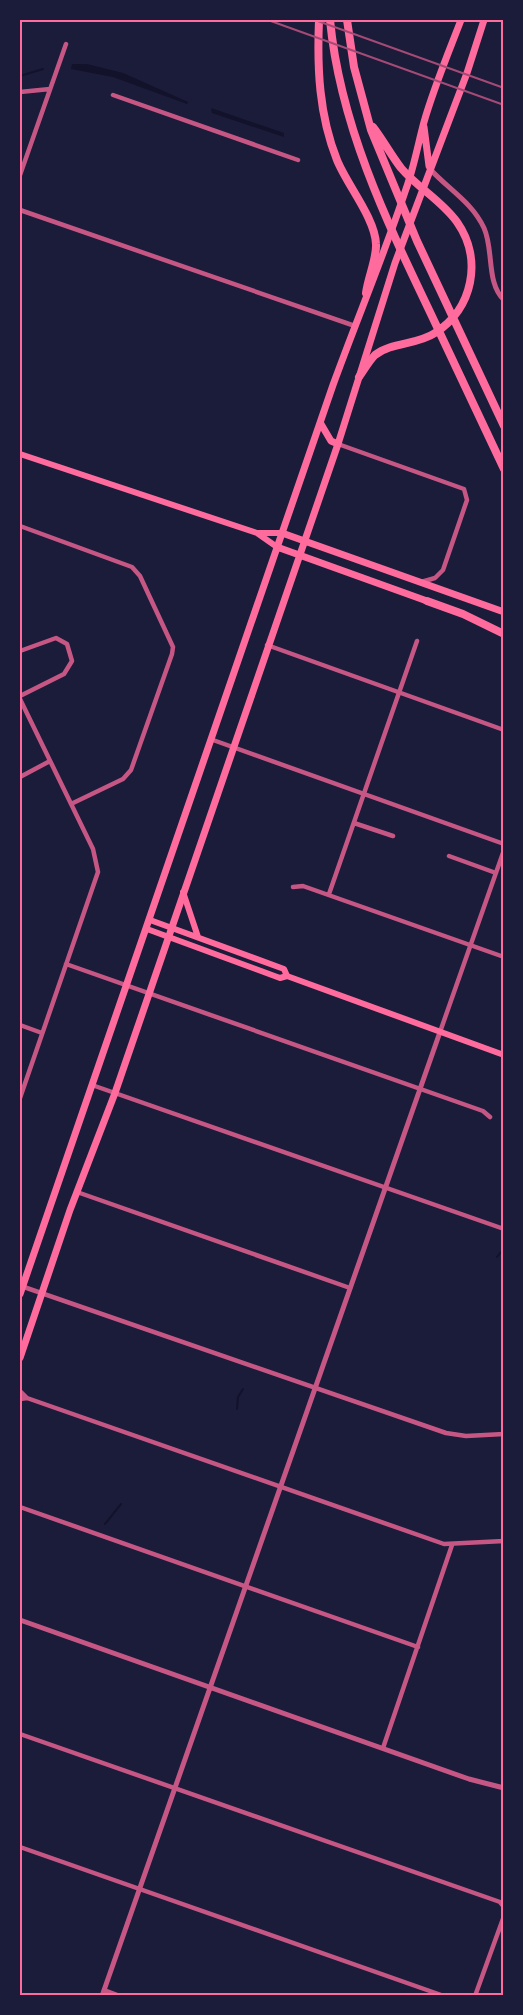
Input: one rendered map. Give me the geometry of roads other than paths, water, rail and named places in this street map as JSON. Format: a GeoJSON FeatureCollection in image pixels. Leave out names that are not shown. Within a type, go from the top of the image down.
{"type":"FeatureCollection","features":[{"type":"Feature","properties":{"kind":"highway"},"geometry":{"type":"LineString","coordinates":[[319,20],[318,54],[322,108],[330,140],[345,178],[375,236],[375,253],[368,273],[366,293]]}},
{"type":"Feature","properties":{"kind":"highway"},"geometry":{"type":"LineString","coordinates":[[330,20],[334,60],[353,134],[408,266],[504,469]]}},
{"type":"Feature","properties":{"kind":"highway"},"geometry":{"type":"LineString","coordinates":[[347,20],[354,67],[368,119],[394,190],[504,426]]}},
{"type":"Feature","properties":{"kind":"highway"},"geometry":{"type":"LineString","coordinates":[[358,377],[375,356],[385,350],[420,341],[434,334],[463,304],[471,277],[470,248],[456,221],[402,168],[368,119]]}},
{"type":"Feature","properties":{"kind":"highway"},"geometry":{"type":"LineString","coordinates":[[427,601],[463,614],[504,634]]}},
{"type":"Feature","properties":{"kind":"main road"},"geometry":{"type":"LineString","coordinates":[[20,1294],[213,740],[282,532],[366,293],[377,274],[400,206],[423,125],[461,20]]}},
{"type":"Feature","properties":{"kind":"main road"},"geometry":{"type":"LineString","coordinates":[[20,1358],[77,1192],[115,1093],[267,645],[338,444],[358,377],[429,167],[467,72],[484,20]]}},
{"type":"Feature","properties":{"kind":"main road"},"geometry":{"type":"LineString","coordinates":[[423,125],[429,167]]}},
{"type":"Feature","properties":{"kind":"main road"},"geometry":{"type":"LineString","coordinates":[[320,424],[325,434],[338,444]]}},
{"type":"Feature","properties":{"kind":"main road"},"geometry":{"type":"LineString","coordinates":[[20,453],[257,533],[277,547],[298,556],[427,601]]}},
{"type":"Feature","properties":{"kind":"main road"},"geometry":{"type":"LineString","coordinates":[[257,533],[282,532],[504,612]]}},
{"type":"Feature","properties":{"kind":"main road"},"geometry":{"type":"LineString","coordinates":[[183,892],[198,937]]}},
{"type":"Feature","properties":{"kind":"main road"},"geometry":{"type":"LineString","coordinates":[[150,920],[284,969],[287,976]]}},
{"type":"Feature","properties":{"kind":"main road"},"geometry":{"type":"LineString","coordinates":[[147,929],[280,978],[287,976],[504,1055]]}},
{"type":"Feature","properties":{"kind":"street"},"geometry":{"type":"LineString","coordinates":[[20,175],[66,44]]}},
{"type":"Feature","properties":{"kind":"street"},"geometry":{"type":"LineString","coordinates":[[20,92],[50,89]]}},
{"type":"Feature","properties":{"kind":"street"},"geometry":{"type":"LineString","coordinates":[[113,95],[298,160]]}},
{"type":"Feature","properties":{"kind":"street"},"geometry":{"type":"LineString","coordinates":[[429,167],[464,199],[482,223],[488,240],[495,285],[504,300]]}},
{"type":"Feature","properties":{"kind":"street"},"geometry":{"type":"LineString","coordinates":[[20,210],[355,326]]}},
{"type":"Feature","properties":{"kind":"street"},"geometry":{"type":"LineString","coordinates":[[338,444],[464,489],[466,500],[443,570],[435,578],[421,582]]}},
{"type":"Feature","properties":{"kind":"street"},"geometry":{"type":"LineString","coordinates":[[20,526],[132,567],[140,576],[173,647],[131,770],[123,778],[71,804]]}},
{"type":"Feature","properties":{"kind":"street"},"geometry":{"type":"LineString","coordinates":[[20,651],[56,638],[67,644],[72,661],[64,674],[20,698],[97,860],[98,872],[20,1098]]}},
{"type":"Feature","properties":{"kind":"street"},"geometry":{"type":"LineString","coordinates":[[329,894],[417,641]]}},
{"type":"Feature","properties":{"kind":"street"},"geometry":{"type":"LineString","coordinates":[[267,645],[504,730]]}},
{"type":"Feature","properties":{"kind":"street"},"geometry":{"type":"LineString","coordinates":[[213,740],[504,844]]}},
{"type":"Feature","properties":{"kind":"street"},"geometry":{"type":"LineString","coordinates":[[20,777],[50,762]]}},
{"type":"Feature","properties":{"kind":"street"},"geometry":{"type":"LineString","coordinates":[[354,823],[393,836]]}},
{"type":"Feature","properties":{"kind":"street"},"geometry":{"type":"LineString","coordinates":[[120,1995],[103,1993],[504,850]]}},
{"type":"Feature","properties":{"kind":"street"},"geometry":{"type":"LineString","coordinates":[[449,856],[496,873]]}},
{"type":"Feature","properties":{"kind":"street"},"geometry":{"type":"LineString","coordinates":[[293,887],[303,886],[329,894],[504,957]]}},
{"type":"Feature","properties":{"kind":"street"},"geometry":{"type":"LineString","coordinates":[[66,964],[483,1111],[490,1117]]}},
{"type":"Feature","properties":{"kind":"street"},"geometry":{"type":"LineString","coordinates":[[20,1025],[42,1033]]}},
{"type":"Feature","properties":{"kind":"street"},"geometry":{"type":"LineString","coordinates":[[92,1085],[504,1230]]}},
{"type":"Feature","properties":{"kind":"street"},"geometry":{"type":"LineString","coordinates":[[77,1192],[350,1288]]}},
{"type":"Feature","properties":{"kind":"street"},"geometry":{"type":"LineString","coordinates":[[21,1286],[446,1433],[466,1436],[504,1434]]}},
{"type":"Feature","properties":{"kind":"street"},"geometry":{"type":"LineString","coordinates":[[20,1391],[27,1398]]}},
{"type":"Feature","properties":{"kind":"street"},"geometry":{"type":"LineString","coordinates":[[20,1398],[27,1398],[452,1545],[504,1541]]}},
{"type":"Feature","properties":{"kind":"street"},"geometry":{"type":"LineString","coordinates":[[20,1507],[418,1647]]}},
{"type":"Feature","properties":{"kind":"street"},"geometry":{"type":"LineString","coordinates":[[383,1748],[452,1545]]}},
{"type":"Feature","properties":{"kind":"street"},"geometry":{"type":"LineString","coordinates":[[20,1620],[383,1748],[504,1788]]}},
{"type":"Feature","properties":{"kind":"street"},"geometry":{"type":"LineString","coordinates":[[20,1734],[500,1902],[504,1907]]}},
{"type":"Feature","properties":{"kind":"street"},"geometry":{"type":"LineString","coordinates":[[20,1847],[444,1995]]}},
{"type":"Feature","properties":{"kind":"street"},"geometry":{"type":"LineString","coordinates":[[475,1995],[504,1916]]}},
{"type":"Feature","properties":{"kind":"waterway"},"geometry":{"type":"LineString","coordinates":[[20,76],[43,69]]}},
{"type":"Feature","properties":{"kind":"waterway"},"geometry":{"type":"LineString","coordinates":[[497,1257],[504,1248]]}},
{"type":"Feature","properties":{"kind":"waterway"},"geometry":{"type":"LineString","coordinates":[[237,1409],[238,1397],[243,1389]]}},
{"type":"Feature","properties":{"kind":"waterway"},"geometry":{"type":"LineString","coordinates":[[105,1524],[121,1504]]}},
{"type":"Feature","properties":{"kind":"railway"},"geometry":{"type":"LineString","coordinates":[[268,20],[504,105]]}},
{"type":"Feature","properties":{"kind":"railway"},"geometry":{"type":"LineString","coordinates":[[315,20],[504,88]]}}]}
